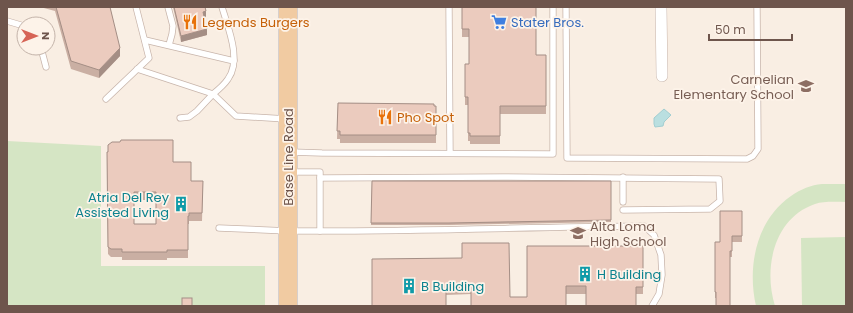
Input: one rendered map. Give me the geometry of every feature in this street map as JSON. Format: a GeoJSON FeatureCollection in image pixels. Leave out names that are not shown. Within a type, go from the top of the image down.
{"type":"FeatureCollection","features":[{"type":"Feature","properties":{"kind":"main road","name":"Base Line Road"},"geometry":{"type":"LineString","coordinates":[[288,7],[288,306]]}},
{"type":"Feature","properties":{"kind":"street"},"geometry":{"type":"LineString","coordinates":[[661,7],[662,76]]}},
{"type":"Feature","properties":{"kind":"lane"},"geometry":{"type":"LineString","coordinates":[[106,99],[149,58],[136,7]]}},
{"type":"Feature","properties":{"kind":"lane"},"geometry":{"type":"LineString","coordinates":[[168,7],[173,26],[169,46]]}},
{"type":"Feature","properties":{"kind":"lane"},"geometry":{"type":"LineString","coordinates":[[180,118],[189,117],[193,114],[228,79],[234,67],[234,48],[222,7]]}},
{"type":"Feature","properties":{"kind":"lane"},"geometry":{"type":"LineString","coordinates":[[449,7],[450,153]]}},
{"type":"Feature","properties":{"kind":"lane"},"geometry":{"type":"LineString","coordinates":[[288,152],[553,154],[553,7]]}},
{"type":"Feature","properties":{"kind":"lane"},"geometry":{"type":"LineString","coordinates":[[566,7],[567,158],[747,159],[753,156],[758,149],[757,7]]}},
{"type":"Feature","properties":{"kind":"lane"},"geometry":{"type":"LineString","coordinates":[[145,40],[234,61]]}},
{"type":"Feature","properties":{"kind":"lane"},"geometry":{"type":"LineString","coordinates":[[43,56],[46,67]]}},
{"type":"Feature","properties":{"kind":"lane"},"geometry":{"type":"LineString","coordinates":[[137,70],[213,94],[236,116],[288,119]]}},
{"type":"Feature","properties":{"kind":"lane"},"geometry":{"type":"LineString","coordinates":[[288,172],[320,172],[320,231]]}},
{"type":"Feature","properties":{"kind":"lane"},"geometry":{"type":"LineString","coordinates":[[320,178],[623,177],[719,179],[720,201],[710,209],[623,210]]}},
{"type":"Feature","properties":{"kind":"lane"},"geometry":{"type":"LineString","coordinates":[[623,177],[623,202]]}},
{"type":"Feature","properties":{"kind":"lane"},"geometry":{"type":"LineString","coordinates":[[219,228],[288,231],[388,231],[563,226],[644,226],[654,235],[661,255],[662,275],[658,294],[652,306]]}},
{"type":"Feature","properties":{"kind":"green space"},"geometry":{"type":"Polygon","coordinates":[[[7,141],[101,146],[101,266],[265,266],[265,306],[7,306],[7,141]]]}},
{"type":"Feature","properties":{"kind":"green space"},"geometry":{"type":"Polygon","coordinates":[[[822,184],[846,184],[846,202],[826,202],[815,204],[801,211],[790,220],[781,232],[775,246],[772,261],[770,276],[775,306],[756,306],[753,291],[754,260],[762,231],[779,206],[791,196],[806,188],[822,184]]]}},
{"type":"Feature","properties":{"kind":"green space"},"geometry":{"type":"Polygon","coordinates":[[[846,237],[846,306],[802,306],[801,238],[846,237]]]}},
{"type":"Feature","properties":{"kind":"water"},"geometry":{"type":"Polygon","coordinates":[[[664,109],[671,115],[664,122],[663,126],[655,127],[654,118],[664,109]]]}},
{"type":"Feature","properties":{"kind":"building"},"geometry":{"type":"Polygon","coordinates":[[[56,7],[110,7],[120,48],[99,70],[71,61],[56,7]]]}},
{"type":"Feature","properties":{"kind":"building","name":"Legends Burgers"},"geometry":{"type":"Polygon","coordinates":[[[174,7],[205,7],[206,11],[203,12],[207,29],[181,36],[174,7]]]}},
{"type":"Feature","properties":{"kind":"building"},"geometry":{"type":"Polygon","coordinates":[[[462,7],[536,7],[536,55],[546,55],[546,106],[500,106],[500,136],[470,136],[470,133],[468,133],[468,97],[465,97],[465,64],[469,64],[469,29],[462,29],[462,7]]]}},
{"type":"Feature","properties":{"kind":"building"},"geometry":{"type":"Polygon","coordinates":[[[338,103],[434,104],[434,106],[436,106],[436,135],[340,135],[340,131],[337,131],[338,103]]]}},
{"type":"Feature","properties":{"kind":"building","name":"Atria Del Rey Assisted Living"},"geometry":{"type":"Polygon","coordinates":[[[121,140],[173,140],[173,162],[191,162],[191,181],[203,181],[202,213],[189,213],[188,216],[188,250],[167,250],[167,252],[122,252],[122,249],[111,249],[108,247],[107,152],[108,145],[112,142],[120,142],[121,140]],[[134,192],[134,224],[156,224],[156,192],[134,192]]]}},
{"type":"Feature","properties":{"kind":"building"},"geometry":{"type":"Polygon","coordinates":[[[372,181],[611,181],[611,220],[371,223],[372,181]]]}},
{"type":"Feature","properties":{"kind":"building"},"geometry":{"type":"Polygon","coordinates":[[[720,211],[742,211],[742,236],[732,236],[732,251],[730,251],[730,306],[716,306],[715,242],[720,242],[720,211]]]}},
{"type":"Feature","properties":{"kind":"building"},"geometry":{"type":"Polygon","coordinates":[[[462,243],[509,243],[510,297],[527,297],[527,246],[643,246],[643,287],[636,287],[636,306],[586,306],[586,286],[566,286],[566,306],[471,306],[471,287],[446,287],[446,306],[372,306],[372,259],[462,258],[462,243]]]}},
{"type":"Feature","properties":{"kind":"building"},"geometry":{"type":"Polygon","coordinates":[[[182,298],[192,298],[192,306],[182,306],[182,298]]]}},
{"type":"Feature","properties":{"kind":"place","name":"Legends Burgers"},"geometry":{"type":"Point","coordinates":[190,22]}},
{"type":"Feature","properties":{"kind":"place","name":"Stater Bros."},"geometry":{"type":"Point","coordinates":[499,22]}},
{"type":"Feature","properties":{"kind":"place","name":"Carnelian Elementary School"},"geometry":{"type":"Point","coordinates":[806,86]}},
{"type":"Feature","properties":{"kind":"place","name":"Pho Spot"},"geometry":{"type":"Point","coordinates":[385,117]}},
{"type":"Feature","properties":{"kind":"place","name":"Atria Del Rey Assisted Living"},"geometry":{"type":"Point","coordinates":[181,204]}},
{"type":"Feature","properties":{"kind":"place","name":"Alta Loma High School"},"geometry":{"type":"Point","coordinates":[578,233]}},
{"type":"Feature","properties":{"kind":"place","name":"H Building"},"geometry":{"type":"Point","coordinates":[585,274]}},
{"type":"Feature","properties":{"kind":"place","name":"B Building"},"geometry":{"type":"Point","coordinates":[409,286]}}]}
